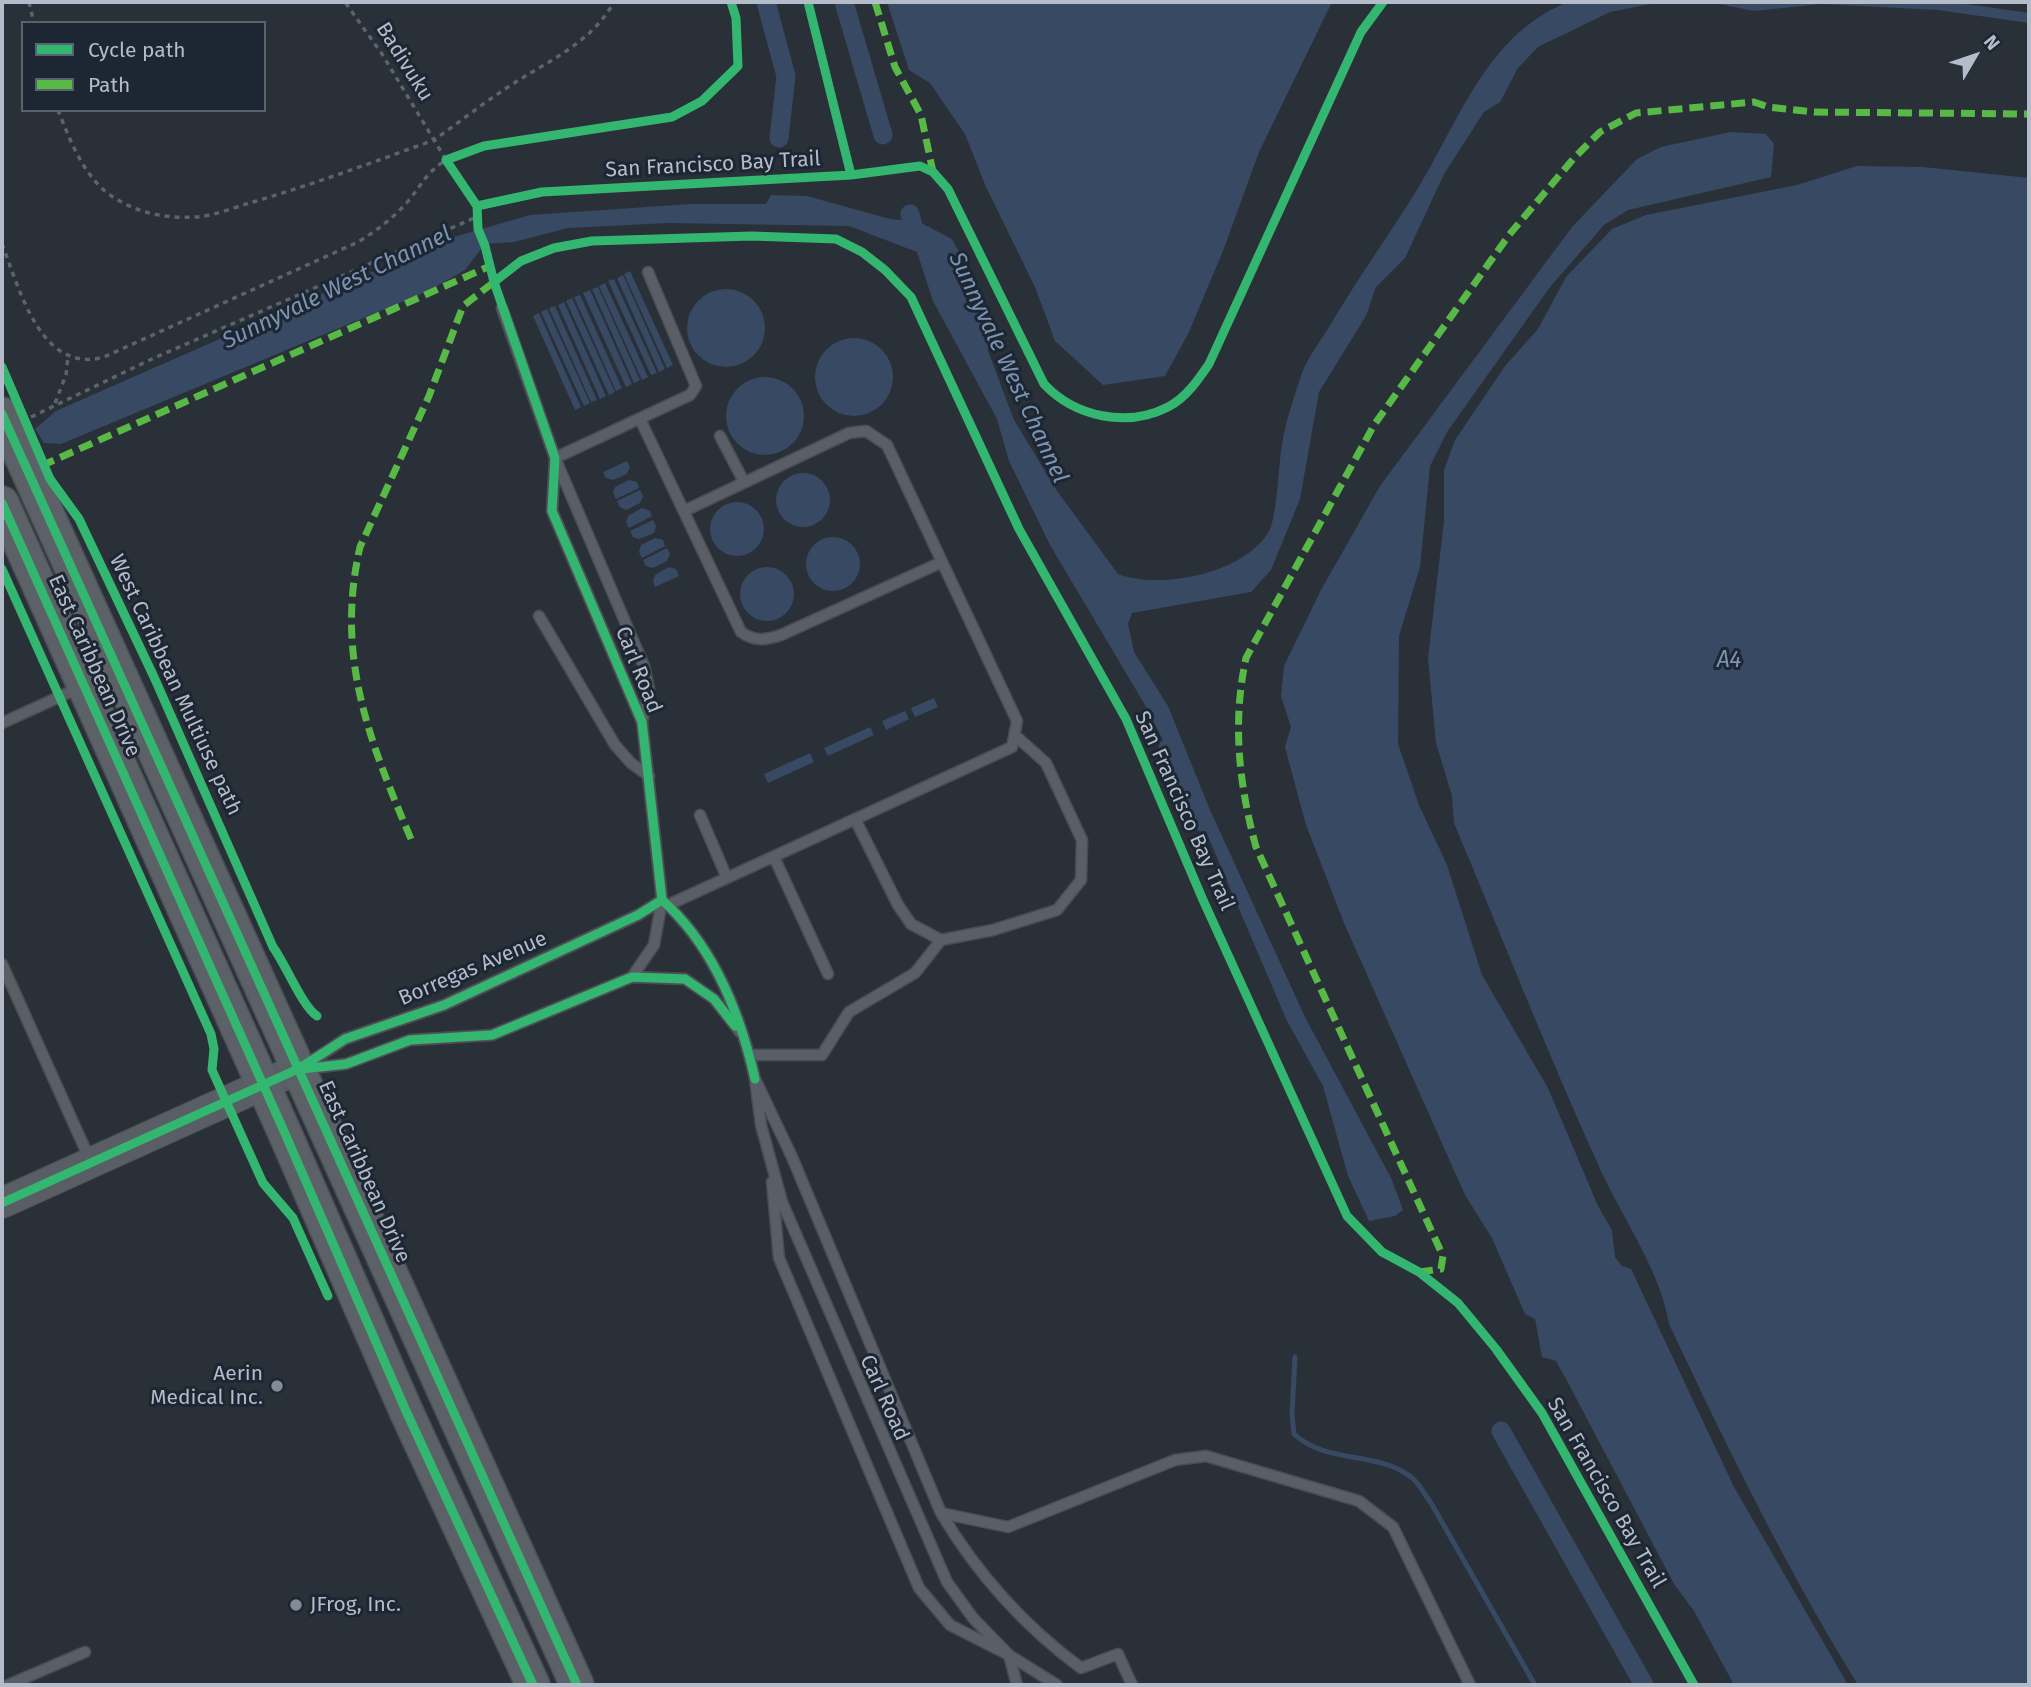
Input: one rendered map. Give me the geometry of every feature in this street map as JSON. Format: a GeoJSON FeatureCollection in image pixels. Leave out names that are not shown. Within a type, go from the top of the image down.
{"type":"FeatureCollection","features":[{"type":"Feature","properties":{"kind":"main road","name":"East Caribbean Drive"},"geometry":{"type":"LineString","coordinates":[[16,415],[33,482],[577,1685]]}},
{"type":"Feature","properties":{"kind":"main road","name":"East Caribbean Drive"},"geometry":{"type":"LineString","coordinates":[[2,503],[263,1084],[406,1411],[533,1685]]}},
{"type":"Feature","properties":{"kind":"street","name":"Borregas Avenue"},"geometry":{"type":"LineString","coordinates":[[2,1203],[298,1069]]}},
{"type":"Feature","properties":{"kind":"lane"},"geometry":{"type":"LineString","coordinates":[[555,458],[690,394],[696,386],[648,272]]}},
{"type":"Feature","properties":{"kind":"lane","name":"Carl Road"},"geometry":{"type":"LineString","coordinates":[[502,308],[555,458],[644,666],[649,689],[642,723]]}},
{"type":"Feature","properties":{"kind":"lane"},"geometry":{"type":"LineString","coordinates":[[640,419],[741,632],[751,639],[764,640],[781,635],[942,562]]}},
{"type":"Feature","properties":{"kind":"lane"},"geometry":{"type":"LineString","coordinates":[[684,511],[849,433],[866,431],[887,445],[1017,721],[1017,737],[1046,763],[1082,840],[1081,880],[1057,910],[993,930],[941,940],[911,924],[898,905],[855,819]]}},
{"type":"Feature","properties":{"kind":"lane"},"geometry":{"type":"LineString","coordinates":[[720,436],[744,482]]}},
{"type":"Feature","properties":{"kind":"lane","name":"Carl Road"},"geometry":{"type":"LineString","coordinates":[[555,458],[552,511],[642,723],[665,903],[683,919],[729,993],[747,1041],[761,1125],[782,1202],[947,1582],[973,1618],[1009,1655]]}},
{"type":"Feature","properties":{"kind":"lane"},"geometry":{"type":"LineString","coordinates":[[539,616],[615,745],[631,763],[649,776]]}},
{"type":"Feature","properties":{"kind":"lane"},"geometry":{"type":"LineString","coordinates":[[2,723],[84,685]]}},
{"type":"Feature","properties":{"kind":"lane","name":"Borregas Avenue"},"geometry":{"type":"LineString","coordinates":[[298,1069],[345,1039],[444,1004],[638,915],[774,857],[1012,747],[1017,737]]}},
{"type":"Feature","properties":{"kind":"lane"},"geometry":{"type":"LineString","coordinates":[[700,815],[727,878]]}},
{"type":"Feature","properties":{"kind":"lane"},"geometry":{"type":"LineString","coordinates":[[774,857],[828,974]]}},
{"type":"Feature","properties":{"kind":"lane"},"geometry":{"type":"LineString","coordinates":[[632,977],[654,945],[665,903]]}},
{"type":"Feature","properties":{"kind":"lane"},"geometry":{"type":"LineString","coordinates":[[750,1055],[822,1055],[849,1012],[915,973],[941,940]]}},
{"type":"Feature","properties":{"kind":"lane"},"geometry":{"type":"LineString","coordinates":[[2,964],[91,1162]]}},
{"type":"Feature","properties":{"kind":"lane","name":"Borregas Avenue"},"geometry":{"type":"LineString","coordinates":[[298,1069],[346,1064],[410,1040],[492,1035],[632,977],[685,979],[714,999],[747,1041]]}},
{"type":"Feature","properties":{"kind":"lane","name":"Carl Road"},"geometry":{"type":"LineString","coordinates":[[755,1079],[792,1157],[941,1513],[963,1551],[1040,1638],[1081,1668],[1118,1654],[1132,1685]]}},
{"type":"Feature","properties":{"kind":"lane","name":"Carl Road"},"geometry":{"type":"LineString","coordinates":[[771,1161],[779,1258],[919,1588],[950,1625],[1009,1655],[1057,1685]]}},
{"type":"Feature","properties":{"kind":"lane"},"geometry":{"type":"LineString","coordinates":[[941,1513],[1009,1527],[1175,1460],[1206,1457],[1359,1501],[1393,1527],[1470,1685]]}},
{"type":"Feature","properties":{"kind":"lane"},"geometry":{"type":"LineString","coordinates":[[8,1685],[85,1652]]}},
{"type":"Feature","properties":{"kind":"lane"},"geometry":{"type":"LineString","coordinates":[[1009,1655],[1017,1685]]}},
{"type":"Feature","properties":{"kind":"path"},"geometry":{"type":"LineString","coordinates":[[29,2],[34,21]]}},
{"type":"Feature","properties":{"kind":"path"},"geometry":{"type":"LineString","coordinates":[[59,112],[91,176],[106,192],[134,208],[160,216],[199,217],[321,181],[434,140],[505,88],[589,36],[602,22],[614,2]]}},
{"type":"Feature","properties":{"kind":"path"},"geometry":{"type":"LineString","coordinates":[[2,244],[30,313],[54,348],[81,360],[104,357],[358,242],[386,224],[410,199],[429,171],[459,155]]}},
{"type":"Feature","properties":{"kind":"path"},"geometry":{"type":"LineString","coordinates":[[446,160],[453,169]]}},
{"type":"Feature","properties":{"kind":"path"},"geometry":{"type":"LineString","coordinates":[[30,431],[16,415],[54,404],[478,211],[478,229]]}},
{"type":"Feature","properties":{"kind":"path"},"geometry":{"type":"LineString","coordinates":[[54,404],[66,375],[68,356]]}},
{"type":"Feature","properties":{"kind":"water"},"geometry":{"type":"Polygon","coordinates":[[[887,2],[1332,2],[1259,152],[1223,251],[1188,334],[1165,376],[1103,385],[1055,341],[1035,287],[986,187],[965,134],[930,83],[909,70],[887,2]]]}},
{"type":"Feature","properties":{"kind":"water","name":"Sunnyvale West Channel"},"geometry":{"type":"Polygon","coordinates":[[[1568,2],[1698,2],[1651,4],[1610,12],[1538,47],[1518,68],[1500,102],[1484,112],[1444,174],[1405,258],[1376,287],[1366,316],[1319,392],[1300,499],[1271,570],[1251,592],[1132,613],[1128,624],[1134,652],[1168,706],[1210,810],[1305,1017],[1391,1178],[1403,1210],[1395,1216],[1369,1221],[1348,1176],[1323,1086],[1287,1021],[1186,785],[1145,705],[1050,545],[1009,461],[997,419],[933,301],[917,252],[849,226],[668,223],[568,228],[514,242],[485,244],[465,270],[428,291],[61,444],[44,443],[35,429],[56,411],[447,239],[530,215],[691,204],[766,204],[771,195],[807,196],[890,219],[919,222],[952,239],[985,299],[988,351],[1014,420],[1057,491],[1118,574],[1136,579],[1156,580],[1199,575],[1240,559],[1268,533],[1274,515],[1285,431],[1307,361],[1427,174],[1482,75],[1524,28],[1545,13],[1568,2]]]}},
{"type":"Feature","properties":{"kind":"water"},"geometry":{"type":"Polygon","coordinates":[[[1710,2],[1954,2],[2029,13],[2029,23],[1938,10],[1821,4],[1754,11],[1710,2]]]}},
{"type":"Feature","properties":{"kind":"water"},"geometry":{"type":"Polygon","coordinates":[[[1731,132],[1766,134],[1774,144],[1771,177],[1628,210],[1604,225],[1550,287],[1447,432],[1430,466],[1420,567],[1399,636],[1398,744],[1419,805],[1447,865],[1482,975],[1548,1088],[1598,1206],[1612,1230],[1615,1257],[1622,1266],[1631,1269],[1734,1487],[1848,1685],[1734,1685],[1694,1611],[1674,1584],[1556,1361],[1542,1357],[1535,1319],[1525,1314],[1492,1238],[1465,1195],[1344,923],[1306,825],[1285,747],[1291,727],[1281,696],[1284,666],[1321,590],[1380,486],[1572,227],[1637,159],[1661,147],[1731,132]]]}},
{"type":"Feature","properties":{"kind":"water","name":"A4"},"geometry":{"type":"Polygon","coordinates":[[[1857,166],[1923,167],[2029,178],[2029,1685],[1858,1685],[1759,1508],[1669,1324],[1648,1261],[1605,1180],[1577,1118],[1454,823],[1452,796],[1436,743],[1428,658],[1444,521],[1444,470],[1455,440],[1505,366],[1538,329],[1566,277],[1612,229],[1646,215],[1797,185],[1857,166]]]}},
{"type":"Feature","properties":{"kind":"water"},"geometry":{"type":"Polygon","coordinates":[[[630,271],[673,365],[667,368],[624,274],[630,271]]]}},
{"type":"Feature","properties":{"kind":"water"},"geometry":{"type":"Polygon","coordinates":[[[623,275],[665,369],[659,372],[617,278],[623,275]]]}},
{"type":"Feature","properties":{"kind":"water"},"geometry":{"type":"Polygon","coordinates":[[[614,279],[657,373],[651,375],[608,281],[614,279]]]}},
{"type":"Feature","properties":{"kind":"water"},"geometry":{"type":"Polygon","coordinates":[[[605,283],[648,377],[642,380],[599,286],[605,283]]]}},
{"type":"Feature","properties":{"kind":"water"},"geometry":{"type":"Polygon","coordinates":[[[598,287],[640,380],[634,383],[592,289],[598,287]]]}},
{"type":"Feature","properties":{"kind":"water"},"geometry":{"type":"Polygon","coordinates":[[[726,289],[741,292],[753,301],[762,313],[765,328],[762,343],[753,355],[741,364],[726,367],[711,364],[699,355],[690,343],[687,328],[690,313],[699,301],[711,292],[726,289]]]}},
{"type":"Feature","properties":{"kind":"water"},"geometry":{"type":"Polygon","coordinates":[[[590,290],[632,384],[626,387],[583,293],[590,290]]]}},
{"type":"Feature","properties":{"kind":"water"},"geometry":{"type":"Polygon","coordinates":[[[580,295],[622,388],[616,391],[574,297],[580,295]]]}},
{"type":"Feature","properties":{"kind":"water"},"geometry":{"type":"Polygon","coordinates":[[[572,298],[615,392],[609,395],[566,301],[572,298]]]}},
{"type":"Feature","properties":{"kind":"water"},"geometry":{"type":"Polygon","coordinates":[[[564,302],[606,396],[600,399],[558,305],[564,302]]]}},
{"type":"Feature","properties":{"kind":"water"},"geometry":{"type":"Polygon","coordinates":[[[555,306],[597,400],[591,402],[549,308],[555,306]]]}},
{"type":"Feature","properties":{"kind":"water"},"geometry":{"type":"Polygon","coordinates":[[[547,309],[590,403],[584,406],[541,312],[547,309]]]}},
{"type":"Feature","properties":{"kind":"water"},"geometry":{"type":"Polygon","coordinates":[[[539,313],[581,407],[575,410],[533,316],[539,313]]]}},
{"type":"Feature","properties":{"kind":"water"},"geometry":{"type":"Polygon","coordinates":[[[854,338],[869,341],[881,350],[890,362],[893,377],[890,392],[881,404],[869,413],[854,416],[839,413],[827,404],[818,392],[815,377],[818,362],[827,350],[839,341],[854,338]]]}},
{"type":"Feature","properties":{"kind":"water"},"geometry":{"type":"Polygon","coordinates":[[[765,377],[780,380],[792,389],[801,401],[804,416],[801,431],[792,443],[780,452],[765,455],[750,452],[738,443],[729,431],[726,416],[729,401],[738,389],[750,380],[765,377]]]}},
{"type":"Feature","properties":{"kind":"water"},"geometry":{"type":"Polygon","coordinates":[[[627,461],[630,467],[627,474],[613,480],[606,478],[603,472],[627,461]]]}},
{"type":"Feature","properties":{"kind":"water"},"geometry":{"type":"Polygon","coordinates":[[[803,473],[822,481],[830,500],[822,519],[803,527],[784,519],[776,500],[784,481],[803,473]]]}},
{"type":"Feature","properties":{"kind":"water"},"geometry":{"type":"Polygon","coordinates":[[[629,480],[637,482],[639,488],[616,499],[613,493],[615,487],[629,480]]]}},
{"type":"Feature","properties":{"kind":"water"},"geometry":{"type":"Polygon","coordinates":[[[640,490],[643,496],[640,503],[626,510],[620,507],[617,501],[640,490]]]}},
{"type":"Feature","properties":{"kind":"water"},"geometry":{"type":"Polygon","coordinates":[[[737,502],[756,510],[764,529],[756,548],[737,556],[718,548],[710,529],[718,510],[737,502]]]}},
{"type":"Feature","properties":{"kind":"water"},"geometry":{"type":"Polygon","coordinates":[[[642,508],[650,511],[652,516],[629,528],[626,522],[628,516],[642,508]]]}},
{"type":"Feature","properties":{"kind":"water"},"geometry":{"type":"Polygon","coordinates":[[[653,520],[656,526],[654,533],[639,539],[633,537],[630,531],[653,520]]]}},
{"type":"Feature","properties":{"kind":"water"},"geometry":{"type":"Polygon","coordinates":[[[833,537],[852,545],[860,564],[852,583],[833,591],[814,583],[806,564],[814,545],[833,537]]]}},
{"type":"Feature","properties":{"kind":"water"},"geometry":{"type":"Polygon","coordinates":[[[655,538],[663,540],[665,546],[642,558],[639,552],[641,545],[655,538]]]}},
{"type":"Feature","properties":{"kind":"water"},"geometry":{"type":"Polygon","coordinates":[[[667,548],[670,554],[667,561],[653,568],[646,566],[643,560],[667,548]]]}},
{"type":"Feature","properties":{"kind":"water"},"geometry":{"type":"Polygon","coordinates":[[[669,567],[676,569],[679,576],[655,587],[655,575],[669,567]]]}},
{"type":"Feature","properties":{"kind":"water"},"geometry":{"type":"Polygon","coordinates":[[[767,567],[786,575],[794,594],[786,613],[767,621],[748,613],[740,594],[748,575],[767,567]]]}},
{"type":"Feature","properties":{"kind":"water"},"geometry":{"type":"Polygon","coordinates":[[[934,698],[938,707],[915,717],[911,708],[934,698]]]}},
{"type":"Feature","properties":{"kind":"water"},"geometry":{"type":"Polygon","coordinates":[[[905,711],[909,719],[886,730],[882,721],[905,711]]]}},
{"type":"Feature","properties":{"kind":"water"},"geometry":{"type":"Polygon","coordinates":[[[870,727],[874,735],[828,756],[824,748],[870,727]]]}},
{"type":"Feature","properties":{"kind":"water"},"geometry":{"type":"Polygon","coordinates":[[[810,753],[814,762],[768,783],[764,774],[810,753]]]}},
{"type":"Feature","properties":{"kind":"waterway"},"geometry":{"type":"LineString","coordinates":[[766,2],[786,76],[779,138]]}},
{"type":"Feature","properties":{"kind":"waterway"},"geometry":{"type":"LineString","coordinates":[[844,2],[883,135]]}},
{"type":"Feature","properties":{"kind":"waterway"},"geometry":{"type":"LineString","coordinates":[[910,214],[914,230]]}},
{"type":"Feature","properties":{"kind":"waterway"},"geometry":{"type":"LineString","coordinates":[[1168,748],[1203,822]]}},
{"type":"Feature","properties":{"kind":"waterway"},"geometry":{"type":"LineString","coordinates":[[1295,1357],[1292,1414],[1294,1434],[1307,1444],[1322,1450],[1382,1463],[1414,1480],[1431,1503],[1535,1685]]}},
{"type":"Feature","properties":{"kind":"waterway"},"geometry":{"type":"LineString","coordinates":[[1501,1431],[1644,1685]]}},
{"type":"Feature","properties":{"kind":"marked path"},"geometry":{"type":"LineString","coordinates":[[875,2],[895,67],[921,115],[933,172]]}},
{"type":"Feature","properties":{"kind":"marked path"},"geometry":{"type":"LineString","coordinates":[[1419,1272],[1441,1269],[1443,1256],[1256,847],[1245,800],[1239,753],[1239,706],[1246,658],[1374,425],[1509,235],[1574,158],[1600,132],[1636,113],[1754,102],[1768,107],[1814,112],[2029,114]]}},
{"type":"Feature","properties":{"kind":"marked path"},"geometry":{"type":"LineString","coordinates":[[41,466],[490,266]]}},
{"type":"Feature","properties":{"kind":"marked path"},"geometry":{"type":"LineString","coordinates":[[411,839],[382,767],[360,697],[354,661],[353,587],[360,547],[429,396],[463,306],[494,282]]}},
{"type":"Feature","properties":{"kind":"cycle path"},"geometry":{"type":"LineString","coordinates":[[731,2],[736,18],[738,66],[702,101],[672,117],[484,146],[446,160],[477,206],[478,229],[494,282],[555,458],[552,511],[642,722],[662,900],[696,938],[722,982],[733,1005],[755,1079]]}},
{"type":"Feature","properties":{"kind":"cycle path","name":"San Francisco Bay Trail"},"geometry":{"type":"LineString","coordinates":[[477,206],[542,192],[851,175],[808,2]]}},
{"type":"Feature","properties":{"kind":"cycle path"},"geometry":{"type":"LineString","coordinates":[[851,175],[920,166],[933,172],[948,189],[1044,384],[1071,404],[1102,416],[1136,417],[1152,413],[1180,399],[1209,364],[1361,32],[1383,2]]}},
{"type":"Feature","properties":{"kind":"cycle path","name":"San Francisco Bay Trail"},"geometry":{"type":"LineString","coordinates":[[494,282],[521,261],[554,248],[592,241],[752,236],[836,239],[862,252],[885,270],[911,297],[1019,529],[1126,719],[1203,900],[1347,1216],[1382,1252],[1419,1272],[1458,1303],[1496,1349],[1542,1413],[1694,1685]]}},
{"type":"Feature","properties":{"kind":"cycle path","name":"West Caribbean Multiuse path"},"geometry":{"type":"LineString","coordinates":[[2,367],[50,479],[79,519],[154,677],[273,947],[306,1004],[317,1016]]}},
{"type":"Feature","properties":{"kind":"cycle path"},"geometry":{"type":"LineString","coordinates":[[2,414],[577,1685]]}},
{"type":"Feature","properties":{"kind":"cycle path"},"geometry":{"type":"LineString","coordinates":[[2,503],[283,1129],[406,1411],[533,1685]]}},
{"type":"Feature","properties":{"kind":"cycle path"},"geometry":{"type":"LineString","coordinates":[[2,569],[211,1034],[214,1049],[212,1070],[263,1183],[293,1218],[328,1296]]}},
{"type":"Feature","properties":{"kind":"cycle path"},"geometry":{"type":"LineString","coordinates":[[2,1203],[298,1069],[345,1039],[444,1005],[638,915],[662,900]]}},
{"type":"Feature","properties":{"kind":"cycle path"},"geometry":{"type":"LineString","coordinates":[[302,1069],[346,1064],[410,1040],[492,1035],[632,977],[685,979],[714,999],[735,1026]]}},
{"type":"Feature","properties":{"kind":"place","name":"Aerin Medical Inc."},"geometry":{"type":"Point","coordinates":[277,1386]}},
{"type":"Feature","properties":{"kind":"place","name":"JFrog, Inc."},"geometry":{"type":"Point","coordinates":[296,1605]}}]}
